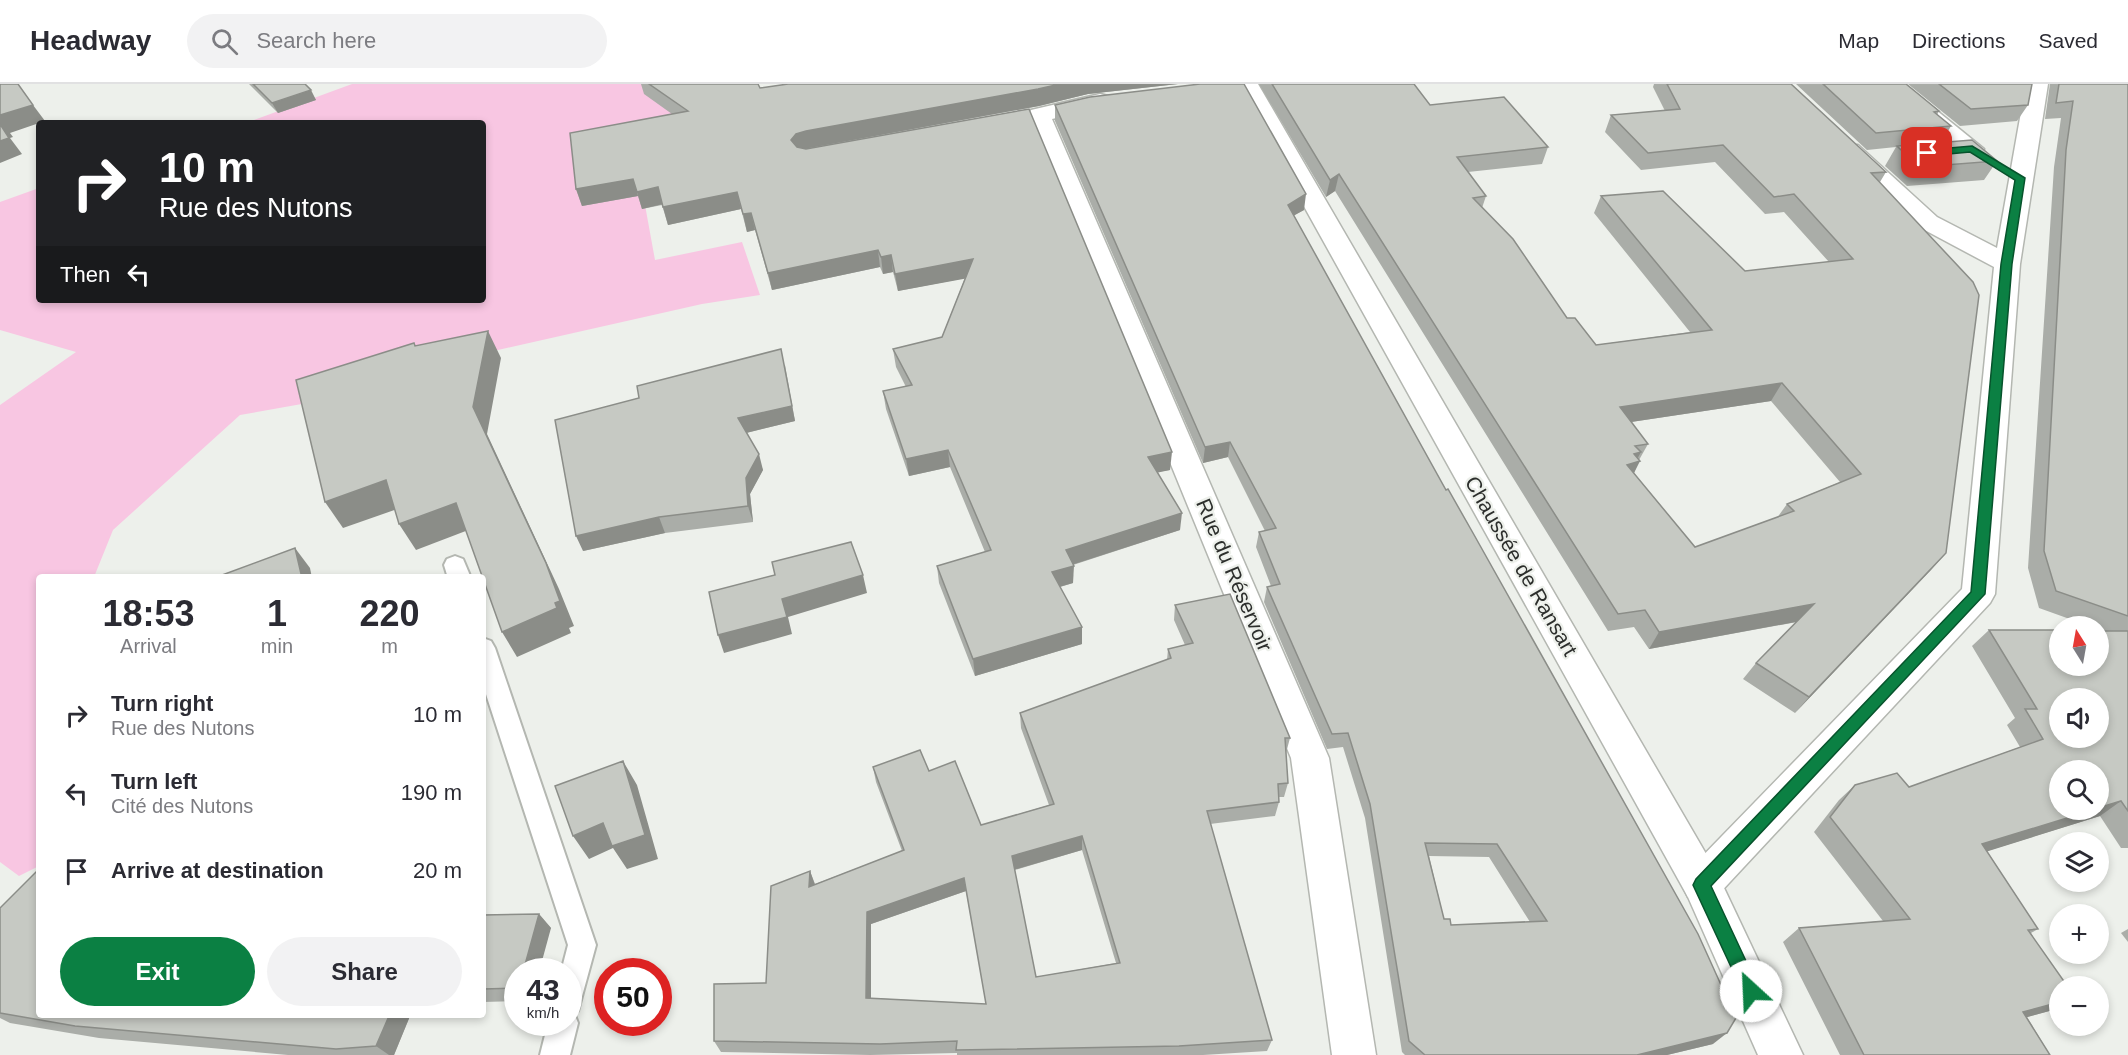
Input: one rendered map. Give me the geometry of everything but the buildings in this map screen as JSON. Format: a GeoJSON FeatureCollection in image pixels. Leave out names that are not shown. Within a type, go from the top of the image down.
{"type":"FeatureCollection","features":[{"type":"Feature","properties":{"kind":"street"},"geometry":{"type":"LineString","coordinates":[[1213,88],[1247,84]]}},
{"type":"Feature","properties":{"kind":"street","name":"Chaussée de Ransart"},"geometry":{"type":"LineString","coordinates":[[1247,84],[1702,885],[1781,1055]]}},
{"type":"Feature","properties":{"kind":"street"},"geometry":{"type":"LineString","coordinates":[[1891,84],[1996,164]]}},
{"type":"Feature","properties":{"kind":"street"},"geometry":{"type":"LineString","coordinates":[[1702,885],[1978,594],[2007,264],[1996,164],[2037,84]]}},
{"type":"Feature","properties":{"kind":"street","name":"Rue du Réservoir"},"geometry":{"type":"LineString","coordinates":[[1123,99],[1089,102],[1028,117],[1310,758],[1354,1055]]}},
{"type":"Feature","properties":{"kind":"street"},"geometry":{"type":"LineString","coordinates":[[1836,137],[1928,222],[2007,264]]}},
{"type":"Feature","properties":{"kind":"street"},"geometry":{"type":"LineString","coordinates":[[1938,152],[1996,164]]}},
{"type":"Feature","properties":{"kind":"street"},"geometry":{"type":"LineString","coordinates":[[1860,159],[1893,156]]}},
{"type":"Feature","properties":{"kind":"lane"},"geometry":{"type":"LineString","coordinates":[[486,657],[582,945],[579,958]]}},
{"type":"Feature","properties":{"kind":"lane"},"geometry":{"type":"LineString","coordinates":[[555,1055],[560,1036]]}},
{"type":"Feature","properties":{"kind":"shaded area"},"geometry":{"type":"Polygon","coordinates":[[[352,84],[750,84],[641,183],[655,260],[742,242],[760,295],[702,304],[427,366],[313,402],[240,415],[113,530],[95,574],[36,574],[36,868],[19,876],[0,862],[0,405],[76,352],[0,330],[0,202],[36,189],[36,303],[486,303],[486,120],[254,120],[352,84]]]}},
{"type":"Feature","properties":{"kind":"route"},"geometry":{"type":"LineString","coordinates":[[1751,991],[1702,885],[1978,594],[2007,264],[2020,178],[1972,149],[1927,153]]}}]}
